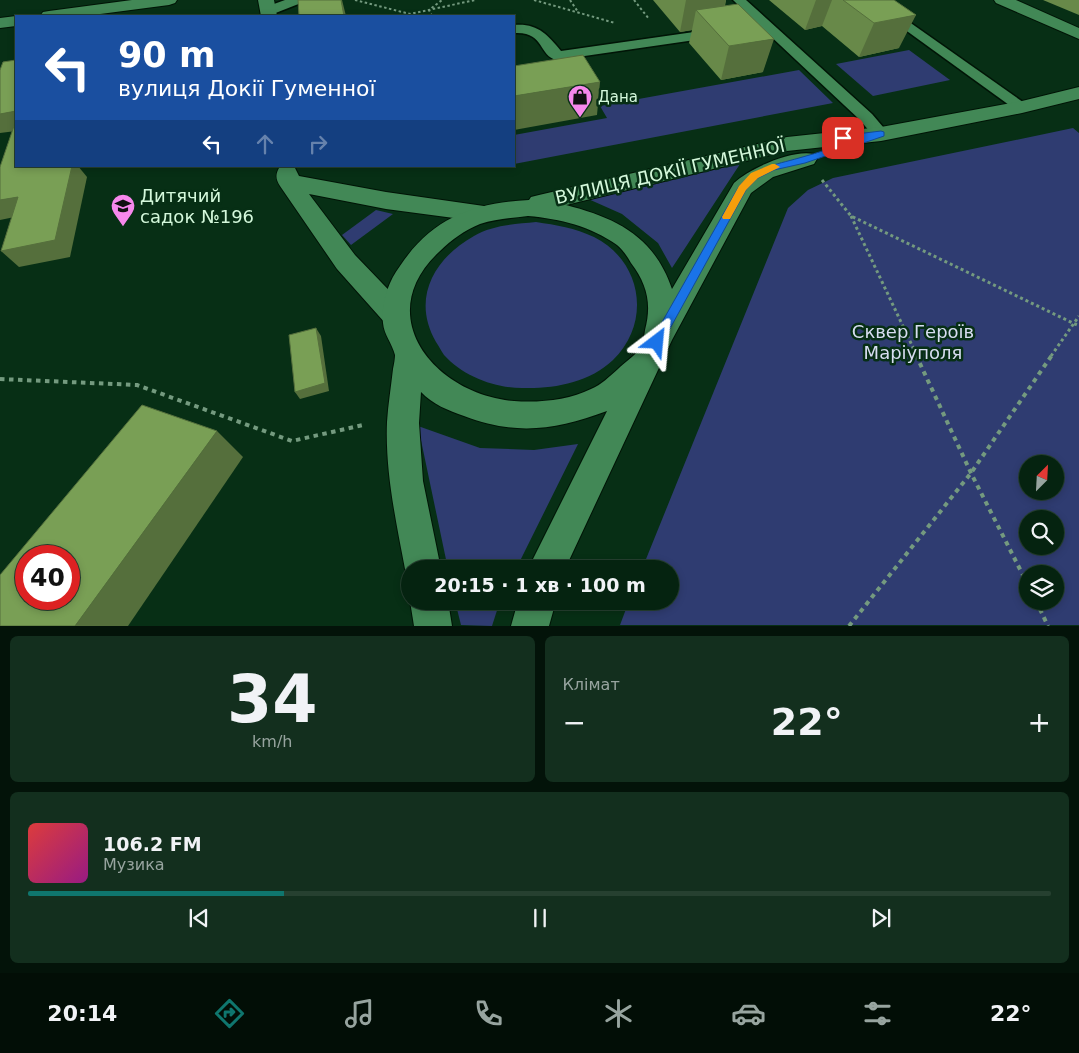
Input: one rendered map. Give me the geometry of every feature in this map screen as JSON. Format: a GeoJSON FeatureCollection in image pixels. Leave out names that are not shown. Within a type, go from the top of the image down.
{"type":"FeatureCollection","features":[{"type":"Feature","properties":{"kind":"street"},"geometry":{"type":"LineString","coordinates":[[56,15],[169,0]]}},
{"type":"Feature","properties":{"kind":"street"},"geometry":{"type":"LineString","coordinates":[[1002,0],[1079,34]]}},
{"type":"Feature","properties":{"kind":"street"},"geometry":{"type":"LineString","coordinates":[[0,23],[15,21]]}},
{"type":"Feature","properties":{"kind":"street","name":"ВУЛИЦЯ ДОКІЇ ГУМЕННОЇ"},"geometry":{"type":"LineString","coordinates":[[519,208],[787,144],[881,134],[1079,94]]}},
{"type":"Feature","properties":{"kind":"street","name":"ВУЛИЦЯ ДОКІЇ ГУМЕННОЇ"},"geometry":{"type":"LineString","coordinates":[[550,560],[652,351],[742,188],[754,176],[772,167],[801,161],[881,134]]}},
{"type":"Feature","properties":{"kind":"street"},"geometry":{"type":"LineString","coordinates":[[287,174],[321,189],[405,204],[484,214]]}},
{"type":"Feature","properties":{"kind":"street"},"geometry":{"type":"LineString","coordinates":[[287,174],[346,262],[396,316]]}},
{"type":"Feature","properties":{"kind":"street"},"geometry":{"type":"LineString","coordinates":[[519,208],[559,210],[578,215],[597,221],[629,242],[652,270],[662,304],[652,351],[600,401],[558,414],[513,416],[470,406],[434,386],[409,358],[400,337],[396,316],[400,288],[412,263],[432,242],[456,225],[484,214],[519,208]]}},
{"type":"Feature","properties":{"kind":"street"},"geometry":{"type":"LineString","coordinates":[[409,358],[403,423],[406,481],[421,560]]}},
{"type":"Feature","properties":{"kind":"street"},"geometry":{"type":"LineString","coordinates":[[431,610],[434,626]]}},
{"type":"Feature","properties":{"kind":"street"},"geometry":{"type":"LineString","coordinates":[[530,626],[534,610]]}},
{"type":"Feature","properties":{"kind":"lane"},"geometry":{"type":"LineString","coordinates":[[268,9],[297,0]]}},
{"type":"Feature","properties":{"kind":"lane"},"geometry":{"type":"LineString","coordinates":[[739,0],[866,116],[881,134]]}},
{"type":"Feature","properties":{"kind":"lane"},"geometry":{"type":"LineString","coordinates":[[870,0],[1022,107]]}},
{"type":"Feature","properties":{"kind":"lane"},"geometry":{"type":"LineString","coordinates":[[515,29],[526,27],[539,34],[554,63],[767,26]]}},
{"type":"Feature","properties":{"kind":"path"},"geometry":{"type":"LineString","coordinates":[[355,0],[410,14],[474,0]]}},
{"type":"Feature","properties":{"kind":"path"},"geometry":{"type":"LineString","coordinates":[[429,10],[442,0]]}},
{"type":"Feature","properties":{"kind":"path"},"geometry":{"type":"LineString","coordinates":[[534,0],[616,24]]}},
{"type":"Feature","properties":{"kind":"path"},"geometry":{"type":"LineString","coordinates":[[570,0],[579,13]]}},
{"type":"Feature","properties":{"kind":"path"},"geometry":{"type":"LineString","coordinates":[[429,10],[432,15]]}},
{"type":"Feature","properties":{"kind":"path"},"geometry":{"type":"LineString","coordinates":[[815,174],[851,216],[971,473],[1019,567]]}},
{"type":"Feature","properties":{"kind":"path"},"geometry":{"type":"LineString","coordinates":[[851,216],[1077,325]]}},
{"type":"Feature","properties":{"kind":"path"},"geometry":{"type":"LineString","coordinates":[[849,626],[971,473],[1077,325],[1079,316]]}},
{"type":"Feature","properties":{"kind":"path"},"geometry":{"type":"LineString","coordinates":[[0,379],[137,385],[292,442],[363,425]]}},
{"type":"Feature","properties":{"kind":"path"},"geometry":{"type":"LineString","coordinates":[[1040,610],[1048,626]]}},
{"type":"Feature","properties":{"kind":"green space"},"geometry":{"type":"Polygon","coordinates":[[[909,50],[950,80],[873,96],[836,64],[909,50]]]}},
{"type":"Feature","properties":{"kind":"green space"},"geometry":{"type":"Polygon","coordinates":[[[799,70],[833,103],[515,164],[515,135],[607,118],[600,106],[799,70]]]}},
{"type":"Feature","properties":{"kind":"green space","name":"Сквер Героїв Маріуполя"},"geometry":{"type":"Polygon","coordinates":[[[1073,128],[1079,133],[1079,625],[620,625],[626,610],[679,610],[679,560],[646,560],[788,208],[808,190],[833,178],[1073,128]]]}},
{"type":"Feature","properties":{"kind":"green space"},"geometry":{"type":"Polygon","coordinates":[[[740,164],[672,268],[658,243],[622,214],[586,198],[740,164]]]}},
{"type":"Feature","properties":{"kind":"green space"},"geometry":{"type":"Polygon","coordinates":[[[376,210],[393,214],[351,245],[342,235],[376,210]]]}},
{"type":"Feature","properties":{"kind":"green space"},"geometry":{"type":"Polygon","coordinates":[[[536,222],[573,229],[594,237],[610,248],[623,261],[631,276],[636,293],[637,311],[633,328],[625,345],[613,360],[593,374],[558,386],[522,388],[501,386],[470,375],[444,355],[429,326],[426,295],[438,268],[460,245],[488,229],[536,222]]]}},
{"type":"Feature","properties":{"kind":"green space"},"geometry":{"type":"Polygon","coordinates":[[[418,426],[480,448],[534,450],[578,444],[520,560],[446,560],[418,426]]]}},
{"type":"Feature","properties":{"kind":"green space"},"geometry":{"type":"Polygon","coordinates":[[[457,610],[497,610],[492,626],[461,625],[457,610]]]}},
{"type":"Feature","properties":{"kind":"building"},"geometry":{"type":"Polygon","coordinates":[[[298,0],[341,0],[344,15],[299,15],[298,0]]]}},
{"type":"Feature","properties":{"kind":"building"},"geometry":{"type":"Polygon","coordinates":[[[843,0],[894,0],[916,15],[874,23],[843,0]]]}},
{"type":"Feature","properties":{"kind":"building"},"geometry":{"type":"Polygon","coordinates":[[[738,4],[774,39],[729,46],[696,10],[738,4]]]}},
{"type":"Feature","properties":{"kind":"building"},"geometry":{"type":"Polygon","coordinates":[[[583,55],[600,82],[515,96],[515,66],[583,55]]]}},
{"type":"Feature","properties":{"kind":"building"},"geometry":{"type":"Polygon","coordinates":[[[15,60],[15,111],[0,114],[0,70],[3,62],[15,60]]]}},
{"type":"Feature","properties":{"kind":"building"},"geometry":{"type":"Polygon","coordinates":[[[15,123],[15,167],[72,167],[55,240],[1,251],[18,197],[0,200],[0,167],[15,123]]]}},
{"type":"Feature","properties":{"kind":"building"},"geometry":{"type":"Polygon","coordinates":[[[316,328],[325,383],[295,392],[289,335],[316,328]]]}},
{"type":"Feature","properties":{"kind":"building"},"geometry":{"type":"Polygon","coordinates":[[[142,405],[217,431],[75,626],[0,626],[0,575],[15,557],[15,610],[80,610],[80,545],[25,545],[142,405]]]}},
{"type":"Feature","properties":{"kind":"slow traffic"},"geometry":{"type":"LineString","coordinates":[[727,217],[742,188],[754,176],[775,167]]}},
{"type":"Feature","properties":{"kind":"place","name":"Дана"},"geometry":{"type":"Point","coordinates":[580,118]}},
{"type":"Feature","properties":{"kind":"place","name":"Дитячий садок №196"},"geometry":{"type":"Point","coordinates":[123,227]}},
{"type":"Feature","properties":{"kind":"route"},"geometry":{"type":"LineString","coordinates":[[657,342],[742,188],[754,176],[772,167],[801,161],[881,134],[843,138]]}}]}
